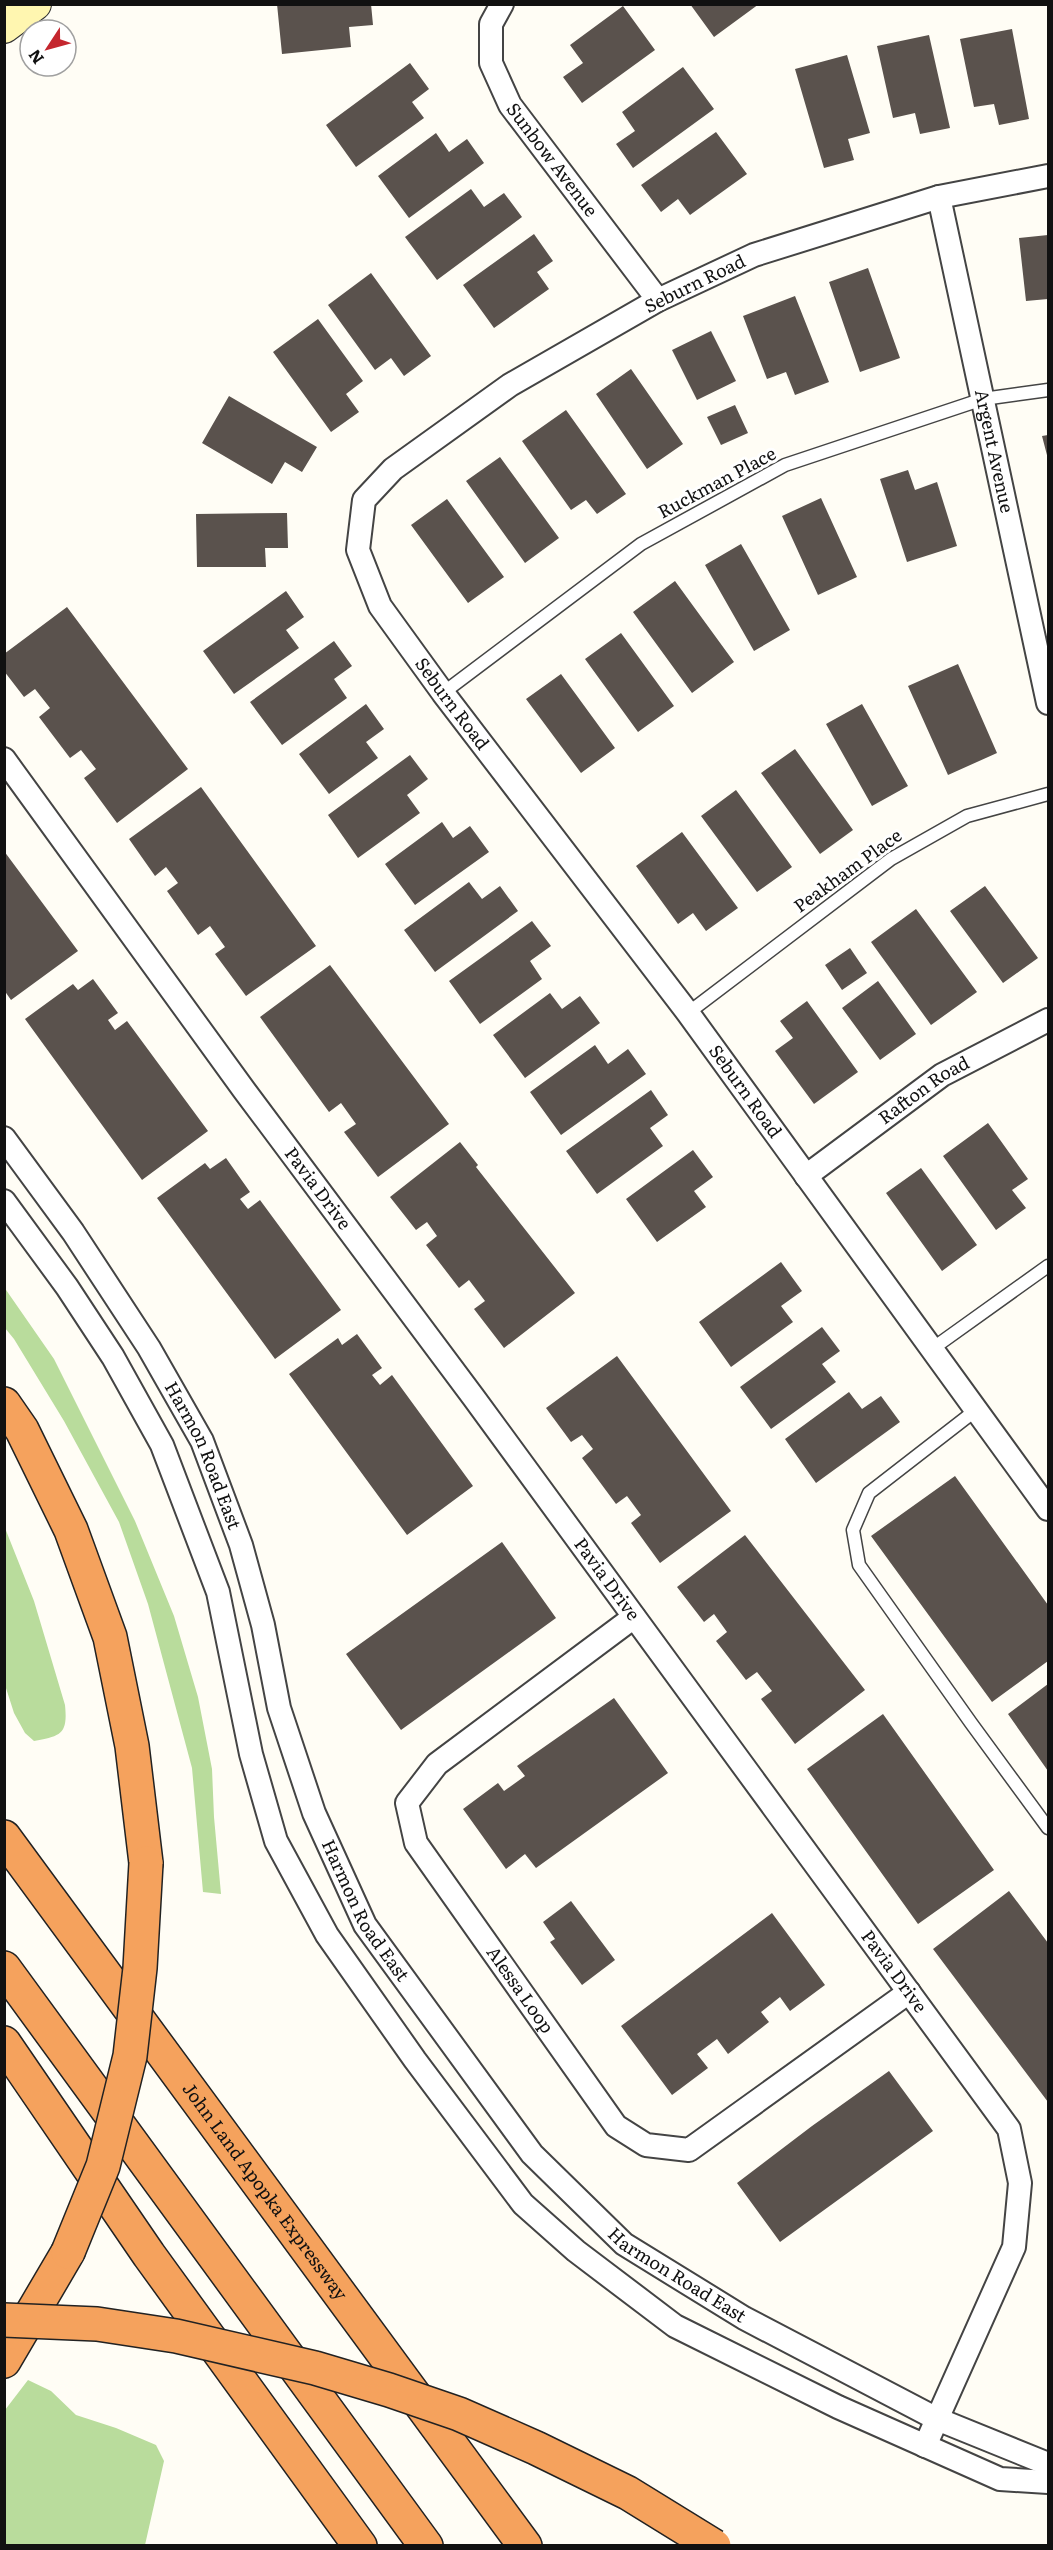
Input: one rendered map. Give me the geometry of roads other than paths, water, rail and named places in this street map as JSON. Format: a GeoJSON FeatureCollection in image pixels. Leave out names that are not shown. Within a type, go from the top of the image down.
{"type":"FeatureCollection","features":[{"type":"Feature","properties":{"kind":"highway"},"geometry":{"type":"LineString","coordinates":[[4,1404],[22,1430],[71,1530],[110,1637],[132,1746],[146,1863],[140,1968],[130,2056],[103,2166],[68,2252],[4,2361]]}},
{"type":"Feature","properties":{"kind":"highway","name":"John Land Apopka Expressway"},"geometry":{"type":"LineString","coordinates":[[4,1837],[525,2546]]}},
{"type":"Feature","properties":{"kind":"highway"},"geometry":{"type":"LineString","coordinates":[[4,1968],[426,2546]]}},
{"type":"Feature","properties":{"kind":"highway"},"geometry":{"type":"LineString","coordinates":[[4,2043],[149,2256],[360,2546]]}},
{"type":"Feature","properties":{"kind":"highway"},"geometry":{"type":"LineString","coordinates":[[4,2320],[97,2324],[176,2336],[315,2368],[389,2390],[459,2414],[536,2448],[628,2493],[714,2546]]}},
{"type":"Feature","properties":{"kind":"street"},"geometry":{"type":"LineString","coordinates":[[4,27],[35,4]]}},
{"type":"Feature","properties":{"kind":"street","name":"Sunbow Avenue"},"geometry":{"type":"LineString","coordinates":[[502,4],[491,24],[491,63],[510,105],[658,300]]}},
{"type":"Feature","properties":{"kind":"street","name":"Seburn Road"},"geometry":{"type":"LineString","coordinates":[[1048,176],[939,197],[754,255],[658,300],[510,385],[393,469],[364,500],[358,550],[380,606],[443,693],[688,1013],[1048,1509]]}},
{"type":"Feature","properties":{"kind":"street","name":"Argent Avenue"},"geometry":{"type":"LineString","coordinates":[[939,197],[1048,703]]}},
{"type":"Feature","properties":{"kind":"street","name":"Pavia Drive"},"geometry":{"type":"LineString","coordinates":[[4,759],[243,1090],[634,1617],[1009,2129],[1020,2183],[1014,2247],[925,2446]]}},
{"type":"Feature","properties":{"kind":"street","name":"Rafton Road"},"geometry":{"type":"LineString","coordinates":[[806,1176],[942,1075],[1048,1020]]}},
{"type":"Feature","properties":{"kind":"street","name":"Harmon Road East"},"geometry":{"type":"LineString","coordinates":[[4,1138],[73,1232],[149,1348],[202,1441],[241,1545],[263,1625],[279,1708],[314,1813],[365,1925],[532,2154],[624,2244],[744,2318],[937,2419],[1048,2464]]}},
{"type":"Feature","properties":{"kind":"street","name":"Harmon Road East"},"geometry":{"type":"LineString","coordinates":[[4,1201],[67,1287],[113,1357],[162,1446],[218,1592],[251,1754],[276,1841],[327,1935],[415,2060],[523,2204],[576,2250],[675,2326],[838,2407],[1000,2479],[1048,2482]]}},
{"type":"Feature","properties":{"kind":"street","name":"Alessa Loop"},"geometry":{"type":"LineString","coordinates":[[634,1617],[437,1764],[407,1803],[416,1843],[616,2126],[645,2145],[689,2150],[909,1992]]}},
{"type":"Feature","properties":{"kind":"lane","name":"Ruckman Place"},"geometry":{"type":"LineString","coordinates":[[443,693],[641,544],[785,465],[983,399],[1048,390]]}},
{"type":"Feature","properties":{"kind":"lane","name":"Peakham Place"},"geometry":{"type":"LineString","coordinates":[[688,1013],[891,859],[967,816],[1048,794]]}},
{"type":"Feature","properties":{"kind":"lane"},"geometry":{"type":"LineString","coordinates":[[932,1349],[1048,1266]]}},
{"type":"Feature","properties":{"kind":"lane"},"geometry":{"type":"LineString","coordinates":[[976,1410],[869,1493],[853,1530],[859,1565],[1048,1828]]}}]}
